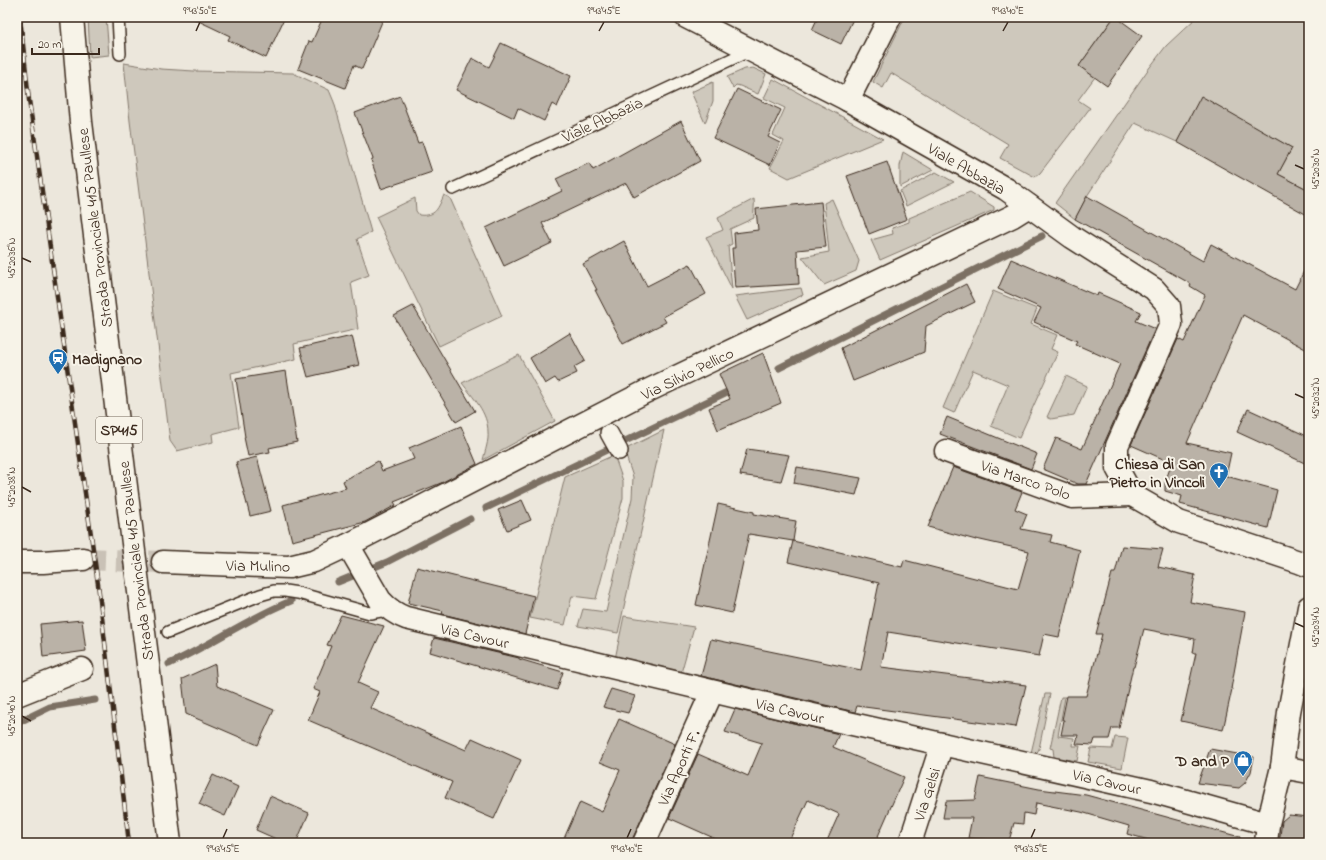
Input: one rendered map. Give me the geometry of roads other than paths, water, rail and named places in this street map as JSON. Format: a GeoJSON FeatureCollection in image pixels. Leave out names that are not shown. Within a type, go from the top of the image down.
{"type":"FeatureCollection","features":[{"type":"Feature","properties":{"kind":"street","name":"Strada Provinciale 415 Paullese"},"geometry":{"type":"LineString","coordinates":[[72,17],[81,122],[170,843]]}},
{"type":"Feature","properties":{"kind":"street","name":"Viale Abbazia"},"geometry":{"type":"LineString","coordinates":[[686,17],[848,100],[1006,189],[1072,237],[1154,289],[1169,306],[1172,324],[1117,446],[1117,468],[1132,495]]}},
{"type":"Feature","properties":{"kind":"street"},"geometry":{"type":"LineString","coordinates":[[848,100],[890,17]]}},
{"type":"Feature","properties":{"kind":"street","name":"Via Silvio Pellico"},"geometry":{"type":"LineString","coordinates":[[352,552],[645,392],[1013,216],[1029,206]]}},
{"type":"Feature","properties":{"kind":"street"},"geometry":{"type":"LineString","coordinates":[[609,433],[619,451]]}},
{"type":"Feature","properties":{"kind":"street","name":"Via Marco Polo"},"geometry":{"type":"LineString","coordinates":[[946,451],[1072,497],[1132,495]]}},
{"type":"Feature","properties":{"kind":"street"},"geometry":{"type":"LineString","coordinates":[[1132,495],[1178,522],[1309,566]]}},
{"type":"Feature","properties":{"kind":"street","name":"Via Mulino"},"geometry":{"type":"LineString","coordinates":[[163,562],[289,567],[352,552]]}},
{"type":"Feature","properties":{"kind":"street","name":"Via Cavour"},"geometry":{"type":"LineString","coordinates":[[352,552],[380,600],[386,607],[406,618],[712,692],[1151,791],[1267,834]]}},
{"type":"Feature","properties":{"kind":"street"},"geometry":{"type":"LineString","coordinates":[[17,562],[83,559]]}},
{"type":"Feature","properties":{"kind":"street"},"geometry":{"type":"LineString","coordinates":[[1267,834],[1282,767],[1289,712],[1309,607]]}},
{"type":"Feature","properties":{"kind":"street"},"geometry":{"type":"LineString","coordinates":[[17,695],[82,669]]}},
{"type":"Feature","properties":{"kind":"street","name":"Via Aporti F."},"geometry":{"type":"LineString","coordinates":[[644,843],[712,692]]}},
{"type":"Feature","properties":{"kind":"street","name":"Via Gelsi"},"geometry":{"type":"LineString","coordinates":[[910,843],[942,744]]}},
{"type":"Feature","properties":{"kind":"street"},"geometry":{"type":"LineString","coordinates":[[1282,767],[1309,772]]}},
{"type":"Feature","properties":{"kind":"lane"},"geometry":{"type":"LineString","coordinates":[[118,17],[120,54]]}},
{"type":"Feature","properties":{"kind":"lane","name":"Viale Abbazia"},"geometry":{"type":"LineString","coordinates":[[453,189],[751,50]]}},
{"type":"Feature","properties":{"kind":"lane"},"geometry":{"type":"LineString","coordinates":[[168,632],[260,595],[274,591],[298,593],[370,613],[381,611],[386,607]]}},
{"type":"Feature","properties":{"kind":"waterway"},"geometry":{"type":"LineString","coordinates":[[779,368],[1042,236]]}},
{"type":"Feature","properties":{"kind":"waterway"},"geometry":{"type":"LineString","coordinates":[[486,508],[727,392]]}},
{"type":"Feature","properties":{"kind":"waterway"},"geometry":{"type":"LineString","coordinates":[[338,582],[387,562],[470,519]]}},
{"type":"Feature","properties":{"kind":"waterway"},"geometry":{"type":"LineString","coordinates":[[169,664],[200,649],[260,615],[291,601]]}},
{"type":"Feature","properties":{"kind":"waterway"},"geometry":{"type":"LineString","coordinates":[[17,723],[50,707],[95,700]]}},
{"type":"Feature","properties":{"kind":"tunnel"},"geometry":{"type":"LineString","coordinates":[[83,559],[163,562]]}},
{"type":"Feature","properties":{"kind":"railway"},"geometry":{"type":"LineString","coordinates":[[20,17],[29,100],[98,584],[129,843]]}},
{"type":"Feature","properties":{"kind":"place","name":"Madignano"},"geometry":{"type":"Point","coordinates":[58,375]}},
{"type":"Feature","properties":{"kind":"place","name":"Chiesa di San Pietro in Vincoli"},"geometry":{"type":"Point","coordinates":[1219,489]}},
{"type":"Feature","properties":{"kind":"place","name":"D and P"},"geometry":{"type":"Point","coordinates":[1243,777]}}]}
